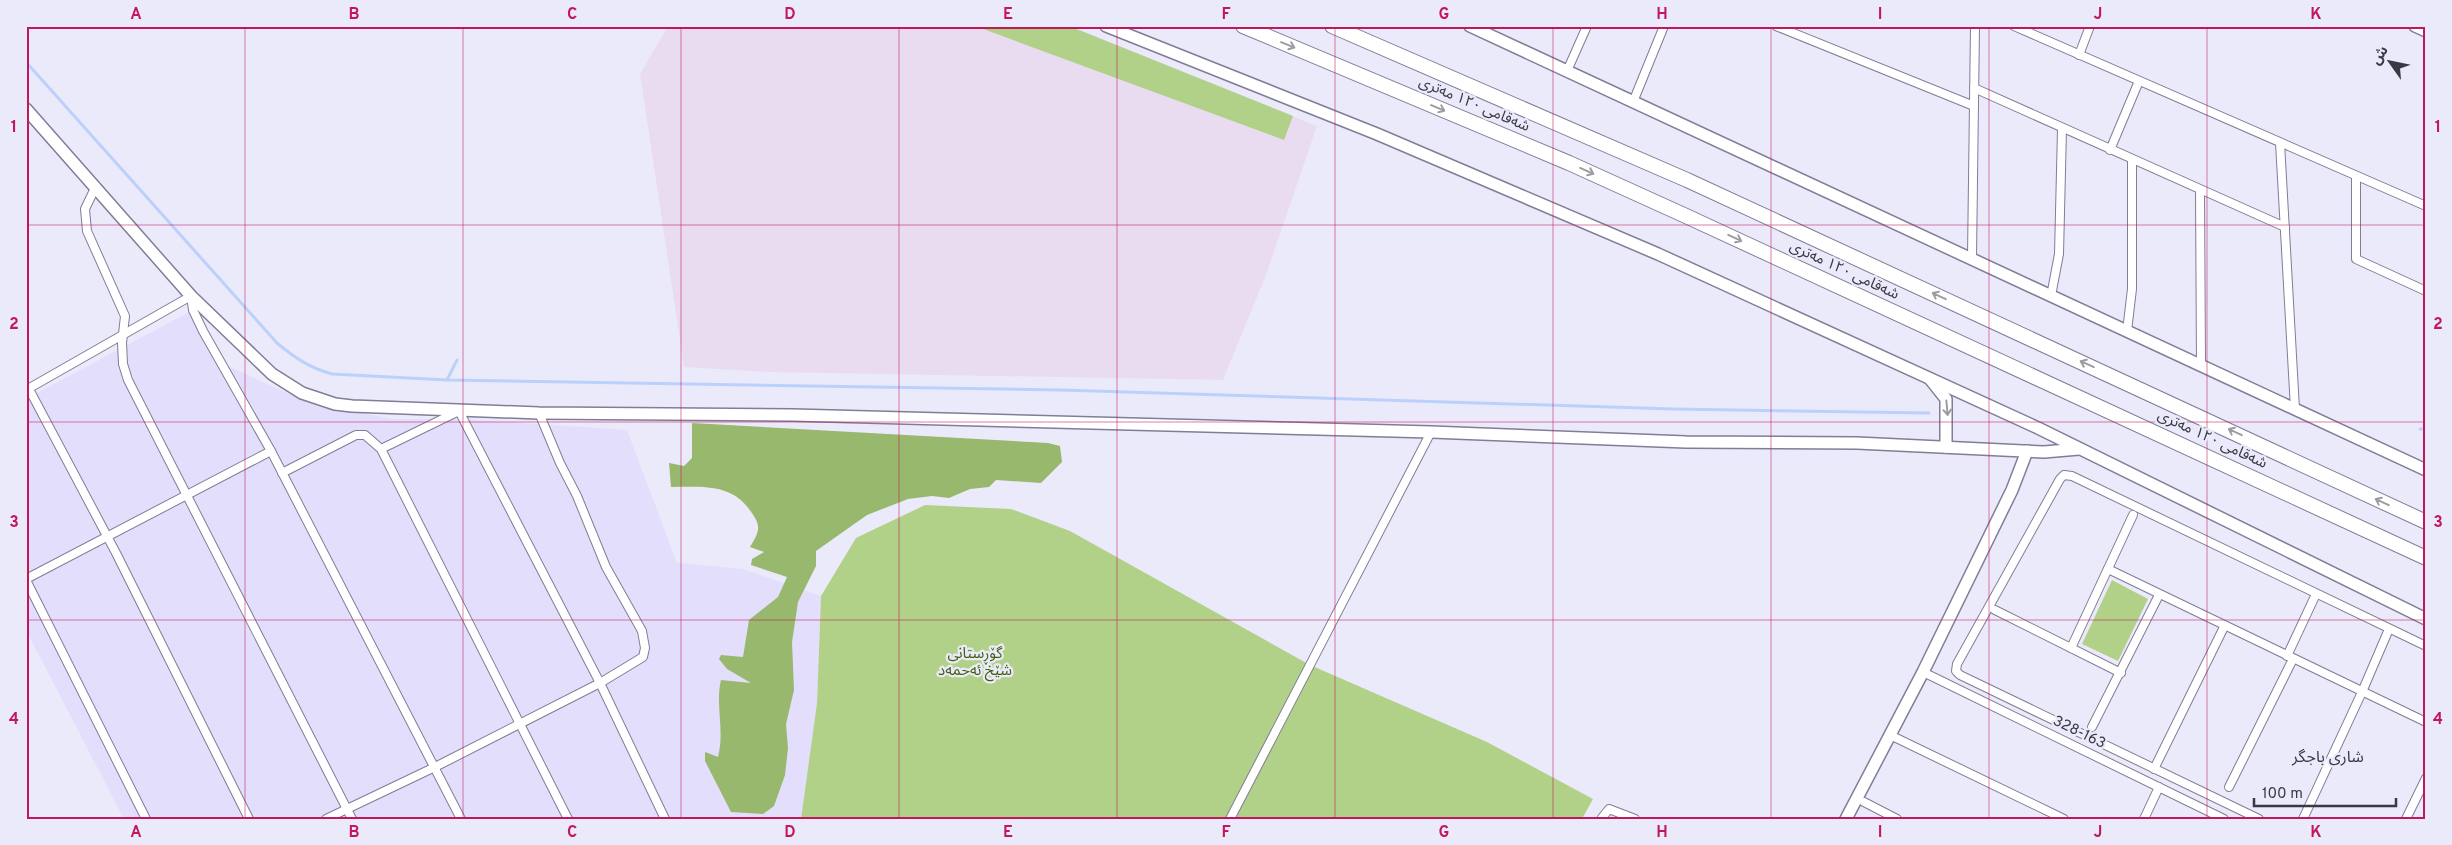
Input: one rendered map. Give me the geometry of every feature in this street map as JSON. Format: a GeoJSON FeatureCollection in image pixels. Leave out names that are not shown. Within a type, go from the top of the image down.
{"type":"FeatureCollection","features":[{"type":"Feature","properties":{"kind":"highway","name":"شەقامی ١٢٠ مەتری"},"geometry":{"type":"LineString","coordinates":[[1243,26],[1569,163],[2426,558]]}},
{"type":"Feature","properties":{"kind":"highway","name":"شەقامی ١٢٠ مەتری"},"geometry":{"type":"LineString","coordinates":[[1332,26],[1544,116],[1687,180],[2426,522]]}},
{"type":"Feature","properties":{"kind":"street"},"geometry":{"type":"LineString","coordinates":[[1106,26],[1403,145],[1658,254],[1927,376],[2426,619]]}},
{"type":"Feature","properties":{"kind":"street"},"geometry":{"type":"LineString","coordinates":[[1567,71],[1587,26]]}},
{"type":"Feature","properties":{"kind":"street"},"geometry":{"type":"LineString","coordinates":[[1632,102],[1664,26]]}},
{"type":"Feature","properties":{"kind":"street"},"geometry":{"type":"LineString","coordinates":[[1776,26],[1974,106]]}},
{"type":"Feature","properties":{"kind":"street"},"geometry":{"type":"LineString","coordinates":[[1972,257],[1975,26]]}},
{"type":"Feature","properties":{"kind":"street"},"geometry":{"type":"LineString","coordinates":[[2014,26],[2426,206]]}},
{"type":"Feature","properties":{"kind":"street"},"geometry":{"type":"LineString","coordinates":[[2079,55],[2090,26]]}},
{"type":"Feature","properties":{"kind":"street"},"geometry":{"type":"LineString","coordinates":[[2415,26],[2426,31]]}},
{"type":"Feature","properties":{"kind":"street"},"geometry":{"type":"LineString","coordinates":[[1474,27],[1493,31],[1567,71],[1632,102],[1972,257],[2051,296],[2426,470]]}},
{"type":"Feature","properties":{"kind":"street"},"geometry":{"type":"LineString","coordinates":[[2110,150],[2139,81]]}},
{"type":"Feature","properties":{"kind":"street"},"geometry":{"type":"LineString","coordinates":[[1974,88],[2062,129],[2285,227]]}},
{"type":"Feature","properties":{"kind":"street"},"geometry":{"type":"LineString","coordinates":[[26,109],[96,186],[191,296],[272,374],[302,393],[335,404],[459,411],[793,416],[1431,432],[1686,442],[1857,443],[2027,451],[2079,449]]}},
{"type":"Feature","properties":{"kind":"street"},"geometry":{"type":"LineString","coordinates":[[2051,296],[2059,254],[2062,129]]}},
{"type":"Feature","properties":{"kind":"street"},"geometry":{"type":"LineString","coordinates":[[2280,143],[2295,409]]}},
{"type":"Feature","properties":{"kind":"street"},"geometry":{"type":"LineString","coordinates":[[2127,331],[2132,289],[2132,160]]}},
{"type":"Feature","properties":{"kind":"street"},"geometry":{"type":"LineString","coordinates":[[2356,176],[2356,259],[2426,291]]}},
{"type":"Feature","properties":{"kind":"street"},"geometry":{"type":"LineString","coordinates":[[96,186],[85,209],[87,231],[125,316],[123,364],[128,380],[352,819]]}},
{"type":"Feature","properties":{"kind":"street"},"geometry":{"type":"LineString","coordinates":[[2200,190],[2201,365]]}},
{"type":"Feature","properties":{"kind":"street"},"geometry":{"type":"LineString","coordinates":[[191,296],[28,390],[107,537],[249,819]]}},
{"type":"Feature","properties":{"kind":"street"},"geometry":{"type":"LineString","coordinates":[[191,296],[193,310],[203,331],[271,451],[461,819]]}},
{"type":"Feature","properties":{"kind":"street"},"geometry":{"type":"LineString","coordinates":[[1927,376],[1946,400],[1946,447]]}},
{"type":"Feature","properties":{"kind":"street"},"geometry":{"type":"LineString","coordinates":[[381,449],[459,411]]}},
{"type":"Feature","properties":{"kind":"street"},"geometry":{"type":"LineString","coordinates":[[459,411],[600,683],[665,819]]}},
{"type":"Feature","properties":{"kind":"street"},"geometry":{"type":"LineString","coordinates":[[326,819],[435,767],[520,722],[600,683],[643,657],[646,648],[642,631],[606,567],[577,496],[560,463],[539,413]]}},
{"type":"Feature","properties":{"kind":"street"},"geometry":{"type":"LineString","coordinates":[[1230,819],[1431,432]]}},
{"type":"Feature","properties":{"kind":"street"},"geometry":{"type":"LineString","coordinates":[[282,473],[356,435],[365,435],[381,449],[568,819]]}},
{"type":"Feature","properties":{"kind":"street"},"geometry":{"type":"LineString","coordinates":[[146,819],[26,579],[271,451]]}},
{"type":"Feature","properties":{"kind":"street"},"geometry":{"type":"LineString","coordinates":[[1846,819],[1923,672],[2020,472],[2027,451]]}},
{"type":"Feature","properties":{"kind":"street"},"geometry":{"type":"LineString","coordinates":[[2259,819],[1969,680],[1956,671],[1957,664],[2064,476],[2072,476],[2426,646]]}},
{"type":"Feature","properties":{"kind":"street"},"geometry":{"type":"LineString","coordinates":[[2071,648],[2132,514]]}},
{"type":"Feature","properties":{"kind":"street"},"geometry":{"type":"LineString","coordinates":[[2108,570],[2426,722]]}},
{"type":"Feature","properties":{"kind":"street"},"geometry":{"type":"LineString","coordinates":[[2092,727],[2121,673],[2159,594]]}},
{"type":"Feature","properties":{"kind":"street"},"geometry":{"type":"LineString","coordinates":[[2229,787],[2290,657],[2316,594]]}},
{"type":"Feature","properties":{"kind":"street"},"geometry":{"type":"LineString","coordinates":[[1995,610],[2121,673]]}},
{"type":"Feature","properties":{"kind":"street"},"geometry":{"type":"LineString","coordinates":[[2154,769],[2224,627]]}},
{"type":"Feature","properties":{"kind":"street"},"geometry":{"type":"LineString","coordinates":[[2302,819],[2362,692],[2389,629]]}},
{"type":"Feature","properties":{"kind":"street","name":"328-163"},"geometry":{"type":"LineString","coordinates":[[1923,672],[2224,819]]}},
{"type":"Feature","properties":{"kind":"street"},"geometry":{"type":"LineString","coordinates":[[1964,692],[1969,680]]}},
{"type":"Feature","properties":{"kind":"street"},"geometry":{"type":"LineString","coordinates":[[1890,735],[2064,819]]}},
{"type":"Feature","properties":{"kind":"street"},"geometry":{"type":"LineString","coordinates":[[2406,819],[2426,778]]}},
{"type":"Feature","properties":{"kind":"street"},"geometry":{"type":"LineString","coordinates":[[2144,819],[2160,787]]}},
{"type":"Feature","properties":{"kind":"street"},"geometry":{"type":"LineString","coordinates":[[1864,802],[1897,819]]}},
{"type":"Feature","properties":{"kind":"street"},"geometry":{"type":"LineString","coordinates":[[1601,819],[1609,809],[1636,819]]}},
{"type":"Feature","properties":{"kind":"shaded area"},"geometry":{"type":"Polygon","coordinates":[[[668,26],[1070,26],[1317,126],[1266,275],[1223,380],[768,372],[684,367],[640,74],[668,26]]]}},
{"type":"Feature","properties":{"kind":"shaded area"},"geometry":{"type":"Polygon","coordinates":[[[193,310],[228,366],[309,403],[392,419],[457,419],[627,430],[677,563],[743,569],[821,596],[817,703],[801,819],[124,819],[26,630],[26,399],[193,310]]]}},
{"type":"Feature","properties":{"kind":"green space"},"geometry":{"type":"Polygon","coordinates":[[[975,26],[1069,26],[1293,116],[1284,140],[975,26]]]}},
{"type":"Feature","properties":{"kind":"green space"},"geometry":{"type":"Polygon","coordinates":[[[692,423],[1048,443],[1060,446],[1062,462],[1041,483],[996,480],[989,487],[970,489],[949,498],[932,496],[908,499],[867,515],[816,551],[816,566],[798,602],[792,642],[794,690],[786,724],[788,748],[785,775],[774,806],[763,814],[731,812],[705,761],[705,752],[718,757],[721,738],[719,689],[721,680],[751,683],[727,669],[719,659],[721,655],[743,657],[749,620],[778,597],[787,577],[751,565],[752,559],[764,552],[750,547],[758,532],[758,524],[749,509],[741,501],[733,495],[714,488],[671,487],[669,463],[684,466],[692,458],[692,423]]]}},
{"type":"Feature","properties":{"kind":"green space","name":"گۆڕستانی شێخ ئەحمەد"},"geometry":{"type":"Polygon","coordinates":[[[925,505],[1011,509],[1070,531],[1310,665],[1487,742],[1593,799],[1582,819],[801,819],[817,703],[821,596],[856,538],[925,505]]]}},
{"type":"Feature","properties":{"kind":"green space"},"geometry":{"type":"Polygon","coordinates":[[[2112,580],[2148,599],[2118,661],[2082,644],[2112,580]]]}},
{"type":"Feature","properties":{"kind":"waterway"},"geometry":{"type":"LineString","coordinates":[[26,62],[277,343],[303,362],[332,374],[447,380],[1061,390],[1673,409],[1929,413]]}},
{"type":"Feature","properties":{"kind":"waterway"},"geometry":{"type":"LineString","coordinates":[[447,380],[457,360]]}},
{"type":"Feature","properties":{"kind":"waterway"},"geometry":{"type":"LineString","coordinates":[[2420,429],[2426,429]]}},
{"type":"Feature","properties":{"kind":"district","name":"شاری باجگر"},"geometry":{"type":"Point","coordinates":[2328,758]}}]}
